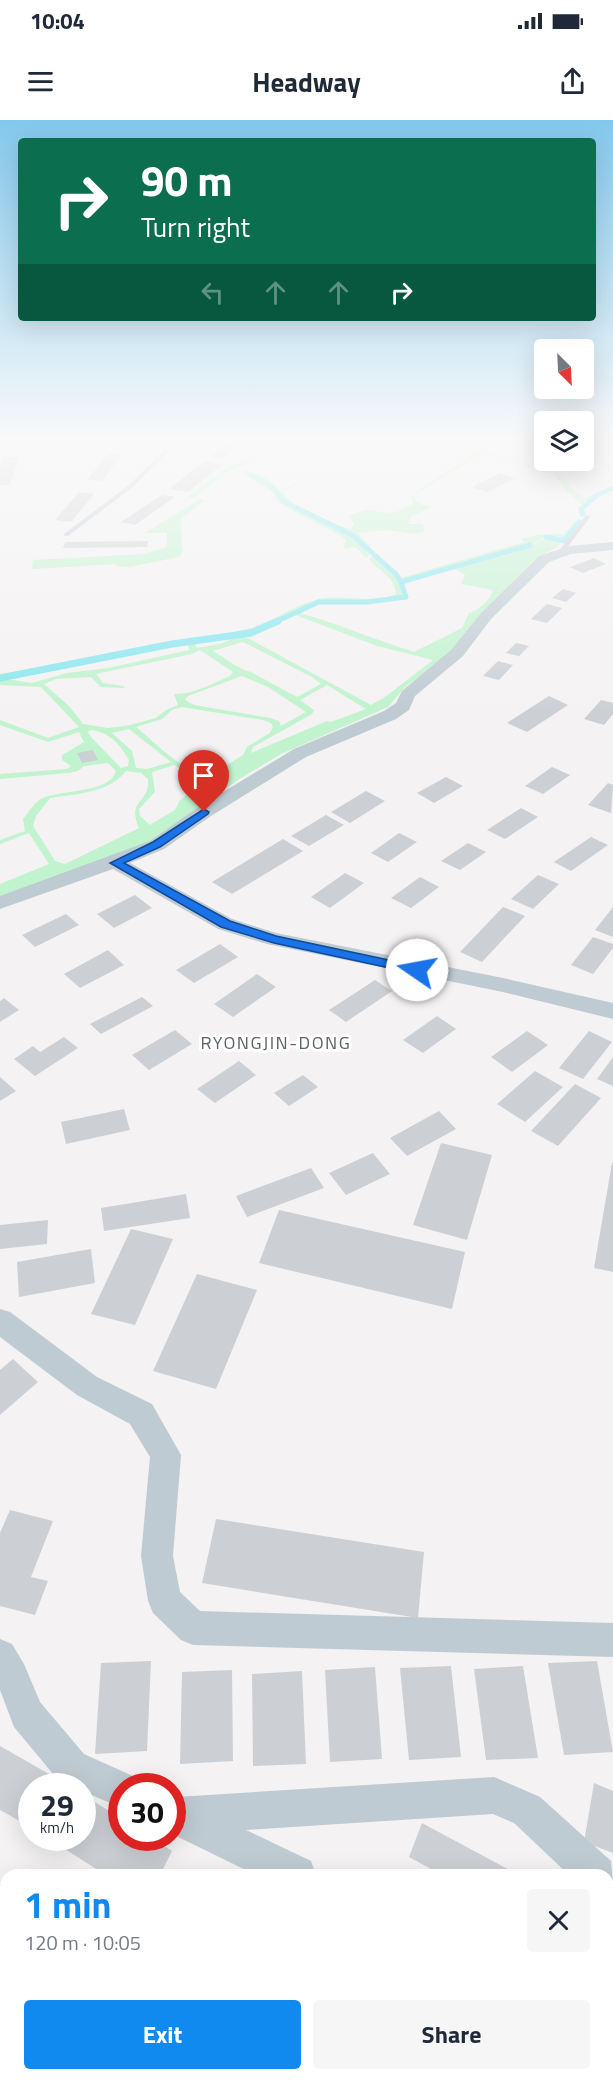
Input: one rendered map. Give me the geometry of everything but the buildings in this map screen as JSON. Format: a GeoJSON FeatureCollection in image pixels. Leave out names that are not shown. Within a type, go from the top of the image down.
{"type":"FeatureCollection","features":[{"type":"Feature","properties":{"kind":"street"},"geometry":{"type":"LineString","coordinates":[[0,903],[116,863],[157,845],[204,812],[300,753],[362,728],[403,706],[408,694],[457,653],[486,616],[544,559],[561,552],[613,546]]}},
{"type":"Feature","properties":{"kind":"street"},"geometry":{"type":"LineString","coordinates":[[116,863],[225,924],[274,939],[503,985],[613,1011]]}},
{"type":"Feature","properties":{"kind":"street"},"geometry":{"type":"LineString","coordinates":[[0,1321],[87,1386],[141,1414],[166,1455],[157,1556],[165,1601],[192,1628],[613,1640]]}},
{"type":"Feature","properties":{"kind":"street"},"geometry":{"type":"LineString","coordinates":[[0,1656],[12,1676],[27,1714],[70,1767],[108,1784]]}},
{"type":"Feature","properties":{"kind":"street"},"geometry":{"type":"LineString","coordinates":[[186,1814],[494,1795],[527,1810],[591,1869]]}},
{"type":"Feature","properties":{"kind":"street"},"geometry":{"type":"LineString","coordinates":[[186,1821],[285,1869]]}},
{"type":"Feature","properties":{"kind":"lane"},"geometry":{"type":"LineString","coordinates":[[66,535],[73,529]]}},
{"type":"Feature","properties":{"kind":"lane"},"geometry":{"type":"LineString","coordinates":[[561,552],[578,529]]}},
{"type":"Feature","properties":{"kind":"green space"},"geometry":{"type":"Polygon","coordinates":[[[151,529],[181,529],[182,554],[179,557],[129,567],[116,566],[116,564],[32,569],[33,560],[143,554],[167,547],[167,533],[145,533],[151,529]]]}},
{"type":"Feature","properties":{"kind":"green space"},"geometry":{"type":"Polygon","coordinates":[[[329,529],[339,529],[351,535],[370,555],[366,558],[356,547],[344,548],[346,540],[329,529]]]}},
{"type":"Feature","properties":{"kind":"green space"},"geometry":{"type":"Polygon","coordinates":[[[341,529],[424,529],[424,531],[414,534],[387,530],[357,533],[374,554],[353,535],[341,529]]]}},
{"type":"Feature","properties":{"kind":"green space"},"geometry":{"type":"Polygon","coordinates":[[[571,529],[563,540],[545,537],[530,545],[402,581],[401,578],[524,542],[521,539],[537,535],[564,534],[571,529]]]}},
{"type":"Feature","properties":{"kind":"green space"},"geometry":{"type":"Polygon","coordinates":[[[546,538],[562,541],[557,547],[534,560],[478,617],[444,659],[405,687],[388,707],[281,754],[238,780],[149,842],[0,898],[0,884],[49,864],[29,833],[0,844],[0,840],[25,831],[23,819],[40,799],[95,787],[112,778],[116,771],[108,763],[84,766],[78,771],[68,773],[0,779],[0,774],[67,769],[71,766],[62,760],[62,755],[84,742],[79,732],[48,742],[0,725],[0,720],[48,738],[79,727],[41,687],[0,685],[0,678],[32,683],[67,673],[108,668],[189,650],[188,642],[193,641],[197,648],[220,644],[242,635],[371,705],[433,660],[377,646],[293,614],[297,612],[312,616],[414,652],[462,628],[469,613],[487,601],[492,593],[493,590],[461,584],[465,575],[454,568],[531,545],[546,538]],[[243,642],[213,651],[297,697],[321,684],[312,677],[243,642]],[[200,650],[192,654],[96,674],[103,683],[125,688],[101,687],[91,677],[56,679],[44,684],[69,706],[83,724],[108,728],[156,718],[166,710],[178,705],[174,694],[188,693],[203,688],[230,676],[233,672],[200,650]],[[242,676],[188,696],[185,700],[194,705],[270,718],[279,721],[281,726],[306,712],[268,687],[242,676]],[[327,685],[300,700],[314,710],[312,714],[253,747],[251,753],[327,721],[331,722],[366,709],[327,685]],[[182,707],[172,710],[162,719],[136,727],[179,763],[209,776],[243,755],[247,747],[270,733],[273,727],[271,723],[263,720],[182,707]],[[129,729],[112,733],[132,751],[136,768],[147,769],[171,762],[129,729]],[[91,730],[88,732],[121,768],[128,766],[129,760],[113,740],[103,733],[91,730]],[[174,765],[152,772],[155,792],[139,809],[140,816],[150,825],[175,810],[180,800],[205,781],[174,765]],[[126,771],[111,784],[81,794],[50,798],[36,816],[33,826],[55,861],[65,864],[139,828],[135,811],[146,793],[148,779],[141,773],[126,771]]]}},
{"type":"Feature","properties":{"kind":"green space"},"geometry":{"type":"Polygon","coordinates":[[[372,556],[399,578],[405,597],[367,602],[319,601],[251,632],[171,643],[0,677],[0,674],[247,629],[319,599],[378,599],[396,594],[389,578],[369,559],[372,556]]]}},
{"type":"Feature","properties":{"kind":"waterway"},"geometry":{"type":"LineString","coordinates":[[341,529],[352,535],[396,574],[401,582]]}},
{"type":"Feature","properties":{"kind":"waterway"},"geometry":{"type":"LineString","coordinates":[[546,537],[564,541],[573,529]]}},
{"type":"Feature","properties":{"kind":"waterway"},"geometry":{"type":"LineString","coordinates":[[401,582],[530,545]]}},
{"type":"Feature","properties":{"kind":"waterway"},"geometry":{"type":"LineString","coordinates":[[275,622],[319,602],[367,602],[406,597],[401,582]]}},
{"type":"Feature","properties":{"kind":"waterway"},"geometry":{"type":"LineString","coordinates":[[0,678],[172,644],[251,633],[278,621]]}},
{"type":"Feature","properties":{"kind":"district","name":"RYONGJIN-DONG"},"geometry":{"type":"Point","coordinates":[276,1042]}},
{"type":"Feature","properties":{"kind":"route"},"geometry":{"type":"LineString","coordinates":[[204,812],[157,845],[116,863],[225,924],[274,939],[417,970]]}}]}
